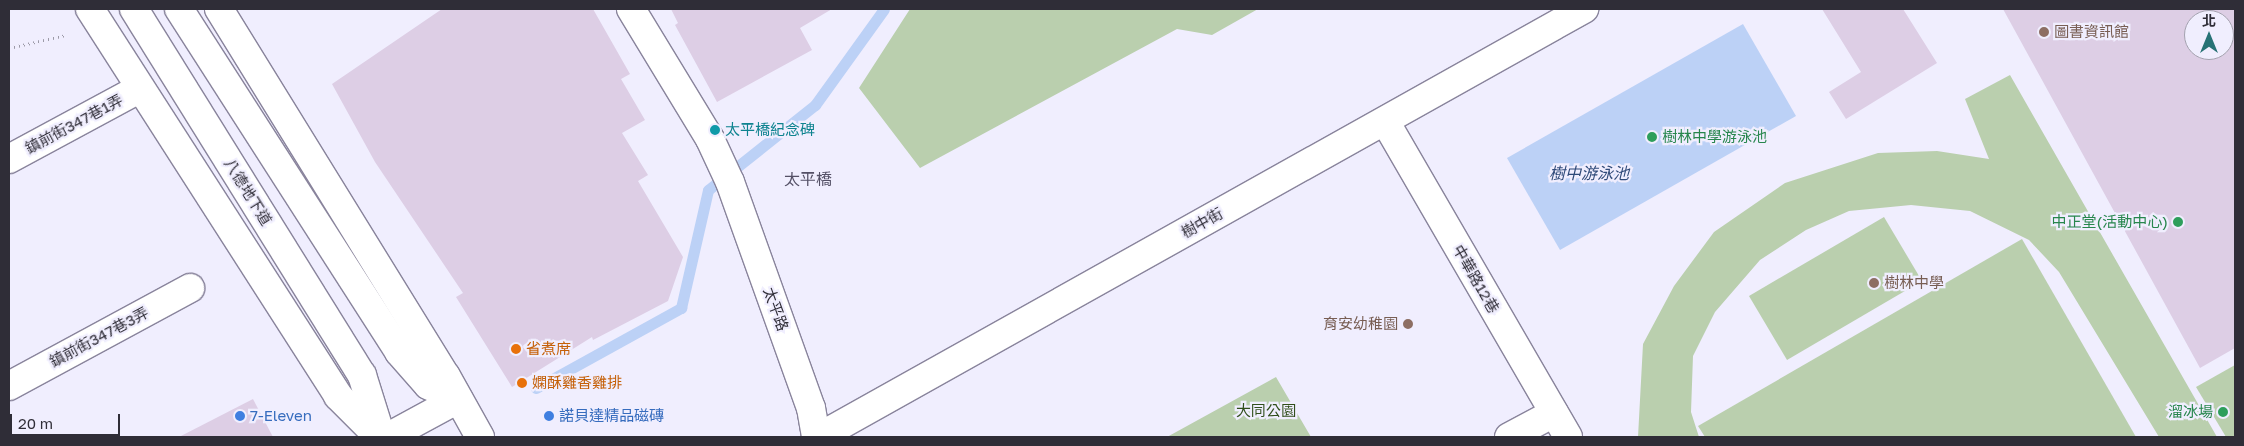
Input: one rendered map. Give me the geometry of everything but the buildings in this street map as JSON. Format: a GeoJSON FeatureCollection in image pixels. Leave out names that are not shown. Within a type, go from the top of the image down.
{"type":"FeatureCollection","features":[{"type":"Feature","properties":{"kind":"street"},"geometry":{"type":"LineString","coordinates":[[90,9],[139,89],[338,396],[380,437]]}},
{"type":"Feature","properties":{"kind":"street","name":"八德地下道"},"geometry":{"type":"LineString","coordinates":[[134,9],[362,375],[380,437]]}},
{"type":"Feature","properties":{"kind":"street"},"geometry":{"type":"LineString","coordinates":[[179,9],[399,352],[428,385],[458,399]]}},
{"type":"Feature","properties":{"kind":"street"},"geometry":{"type":"LineString","coordinates":[[219,9],[480,437]]}},
{"type":"Feature","properties":{"kind":"street","name":"太平路"},"geometry":{"type":"LineString","coordinates":[[631,9],[710,140],[730,182],[811,408],[817,437]]}},
{"type":"Feature","properties":{"kind":"street","name":"樹中街"},"geometry":{"type":"LineString","coordinates":[[817,437],[1584,9]]}},
{"type":"Feature","properties":{"kind":"street","name":"鎮前街347巷1弄"},"geometry":{"type":"LineString","coordinates":[[9,159],[139,89]]}},
{"type":"Feature","properties":{"kind":"street","name":"中華路12巷"},"geometry":{"type":"LineString","coordinates":[[1385,120],[1568,437]]}},
{"type":"Feature","properties":{"kind":"street","name":"鎮前街347巷3弄"},"geometry":{"type":"LineString","coordinates":[[9,386],[190,288]]}},
{"type":"Feature","properties":{"kind":"street"},"geometry":{"type":"LineString","coordinates":[[388,437],[458,399]]}},
{"type":"Feature","properties":{"kind":"street"},"geometry":{"type":"LineString","coordinates":[[1509,437],[1554,413]]}},
{"type":"Feature","properties":{"kind":"path"},"geometry":{"type":"LineString","coordinates":[[9,48],[66,34]]}},
{"type":"Feature","properties":{"kind":"green space"},"geometry":{"type":"Polygon","coordinates":[[[910,9],[1258,9],[1212,35],[1177,29],[920,168],[859,88],[910,9]]]}},
{"type":"Feature","properties":{"kind":"green space"},"geometry":{"type":"Polygon","coordinates":[[[2010,75],[2217,437],[2159,437],[2059,272],[2029,240],[1970,211],[1911,205],[1849,211],[1806,230],[1760,260],[1715,312],[1693,356],[1691,412],[1699,437],[1638,437],[1643,344],[1674,286],[1714,232],[1785,183],[1878,153],[1937,151],[1989,159],[1965,99],[2010,75]]]}},
{"type":"Feature","properties":{"kind":"green space"},"geometry":{"type":"Polygon","coordinates":[[[1884,217],[1922,281],[1787,360],[1749,296],[1884,217]]]}},
{"type":"Feature","properties":{"kind":"green space"},"geometry":{"type":"Polygon","coordinates":[[[2022,239],[2136,437],[1705,437],[1698,426],[2022,239]]]}},
{"type":"Feature","properties":{"kind":"green space","name":"溜冰場"},"geometry":{"type":"Polygon","coordinates":[[[2235,365],[2235,437],[2226,437],[2196,387],[2235,365]]]}},
{"type":"Feature","properties":{"kind":"green space","name":"大同公園"},"geometry":{"type":"Polygon","coordinates":[[[1276,377],[1311,437],[1167,437],[1276,377]]]}},
{"type":"Feature","properties":{"kind":"water","name":"樹林中學游泳池"},"geometry":{"type":"Polygon","coordinates":[[[1743,24],[1796,116],[1560,250],[1507,158],[1743,24]]]}},
{"type":"Feature","properties":{"kind":"waterway"},"geometry":{"type":"LineString","coordinates":[[536,388],[681,308],[708,190],[815,105],[884,9]]}},
{"type":"Feature","properties":{"kind":"place","name":"圖書資訊館"},"geometry":{"type":"Point","coordinates":[2044,32]}},
{"type":"Feature","properties":{"kind":"place","name":"太平橋紀念碑"},"geometry":{"type":"Point","coordinates":[715,130]}},
{"type":"Feature","properties":{"kind":"place","name":"樹林中學游泳池"},"geometry":{"type":"Point","coordinates":[1652,137]}},
{"type":"Feature","properties":{"kind":"place","name":"中正堂(活動中心)"},"geometry":{"type":"Point","coordinates":[2178,222]}},
{"type":"Feature","properties":{"kind":"place","name":"樹林中學"},"geometry":{"type":"Point","coordinates":[1874,283]}},
{"type":"Feature","properties":{"kind":"place","name":"育安幼稚園"},"geometry":{"type":"Point","coordinates":[1408,324]}},
{"type":"Feature","properties":{"kind":"place","name":"省煮席"},"geometry":{"type":"Point","coordinates":[516,349]}},
{"type":"Feature","properties":{"kind":"place","name":"嫻酥雞香雞排"},"geometry":{"type":"Point","coordinates":[522,383]}},
{"type":"Feature","properties":{"kind":"place","name":"溜冰場"},"geometry":{"type":"Point","coordinates":[2223,412]}},
{"type":"Feature","properties":{"kind":"place","name":"7-Eleven"},"geometry":{"type":"Point","coordinates":[240,416]}},
{"type":"Feature","properties":{"kind":"place","name":"諾貝達精品磁磚"},"geometry":{"type":"Point","coordinates":[549,416]}},
{"type":"Feature","properties":{"kind":"district","name":"太平橋"},"geometry":{"type":"Point","coordinates":[808,179]}},
{"type":"Feature","properties":{"kind":"water label","name":"樹中游泳池"},"geometry":{"type":"Point","coordinates":[1589,173]}}]}
